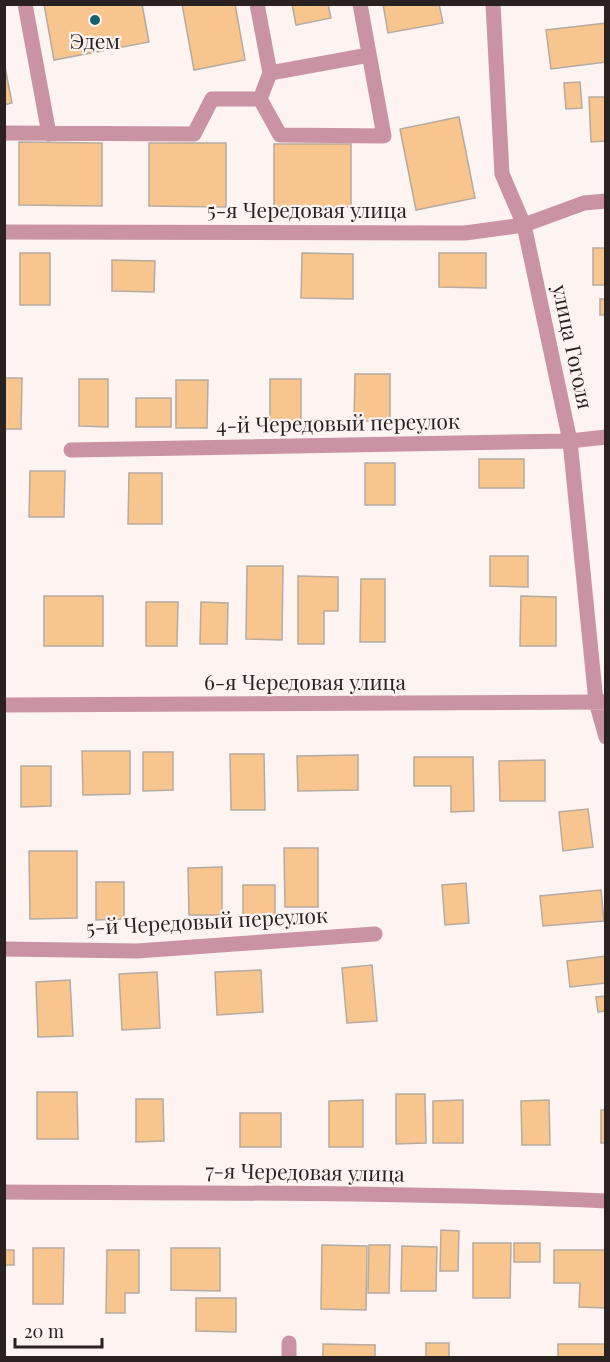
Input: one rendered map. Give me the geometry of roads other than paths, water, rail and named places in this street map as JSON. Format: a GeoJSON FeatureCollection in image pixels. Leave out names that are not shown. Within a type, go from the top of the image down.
{"type":"FeatureCollection","features":[{"type":"Feature","properties":{"kind":"street"},"geometry":{"type":"LineString","coordinates":[[25,4],[49,134]]}},
{"type":"Feature","properties":{"kind":"street"},"geometry":{"type":"LineString","coordinates":[[257,4],[270,73],[260,99]]}},
{"type":"Feature","properties":{"kind":"street"},"geometry":{"type":"LineString","coordinates":[[260,99],[280,135],[384,136],[360,4]]}},
{"type":"Feature","properties":{"kind":"street","name":"улица Гоголя"},"geometry":{"type":"LineString","coordinates":[[493,4],[502,174],[524,225],[570,441],[606,737]]}},
{"type":"Feature","properties":{"kind":"street"},"geometry":{"type":"LineString","coordinates":[[270,73],[369,55]]}},
{"type":"Feature","properties":{"kind":"street"},"geometry":{"type":"LineString","coordinates":[[4,134],[194,134],[212,99],[260,99]]}},
{"type":"Feature","properties":{"kind":"street","name":"5-я Чередовая улица"},"geometry":{"type":"LineString","coordinates":[[4,232],[465,233],[524,225],[584,203],[606,201]]}},
{"type":"Feature","properties":{"kind":"street","name":"4-й Чередовый переулок"},"geometry":{"type":"LineString","coordinates":[[70,450],[570,441],[606,437]]}},
{"type":"Feature","properties":{"kind":"street","name":"6-я Чередовая улица"},"geometry":{"type":"LineString","coordinates":[[4,705],[601,702]]}},
{"type":"Feature","properties":{"kind":"street","name":"5-й Чередовый переулок"},"geometry":{"type":"LineString","coordinates":[[4,949],[137,951],[375,934]]}},
{"type":"Feature","properties":{"kind":"street","name":"7-я Чередовая улица"},"geometry":{"type":"LineString","coordinates":[[4,1192],[320,1194],[606,1201]]}},
{"type":"Feature","properties":{"kind":"place","name":"Эдем"},"geometry":{"type":"Point","coordinates":[95,20]}}]}
